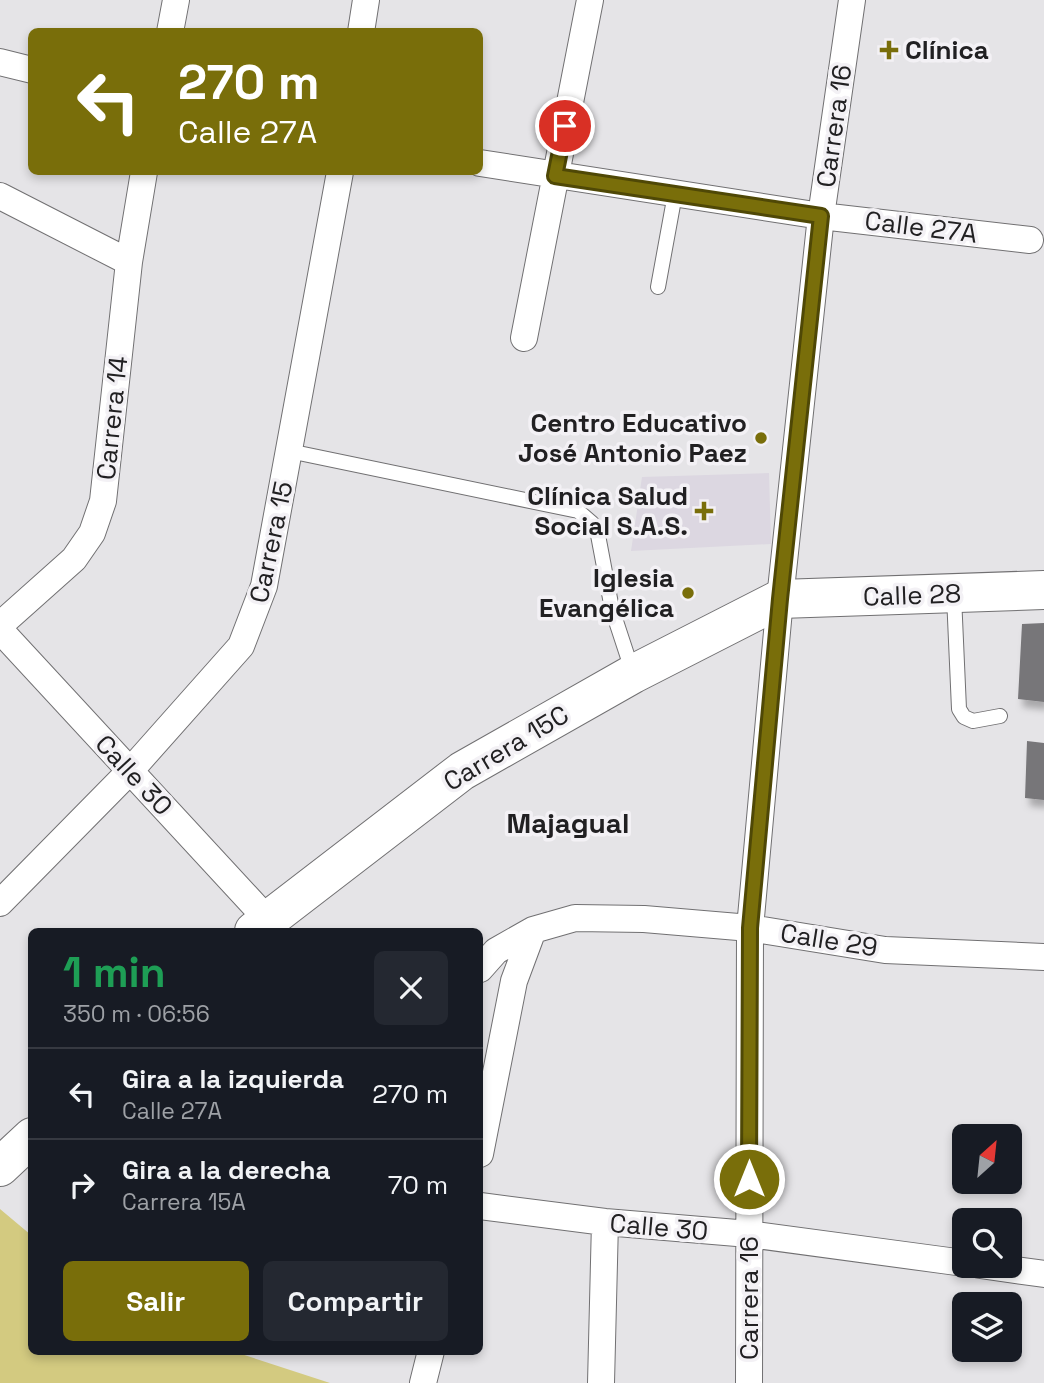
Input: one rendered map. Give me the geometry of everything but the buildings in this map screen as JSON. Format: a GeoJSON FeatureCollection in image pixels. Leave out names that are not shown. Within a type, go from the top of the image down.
{"type":"FeatureCollection","features":[{"type":"Feature","properties":{"kind":"street"},"geometry":{"type":"LineString","coordinates":[[171,28],[176,0]]}},
{"type":"Feature","properties":{"kind":"street"},"geometry":{"type":"LineString","coordinates":[[362,28],[366,0]]}},
{"type":"Feature","properties":{"kind":"street"},"geometry":{"type":"LineString","coordinates":[[524,338],[590,0]]}},
{"type":"Feature","properties":{"kind":"street","name":"Carrera 16"},"geometry":{"type":"LineString","coordinates":[[749,1383],[750,928],[780,599],[821,216],[852,0]]}},
{"type":"Feature","properties":{"kind":"street"},"geometry":{"type":"LineString","coordinates":[[0,62],[28,68]]}},
{"type":"Feature","properties":{"kind":"street","name":"Calle 27A"},"geometry":{"type":"LineString","coordinates":[[483,164],[821,216],[1030,240]]}},
{"type":"Feature","properties":{"kind":"street","name":"Carrera 14"},"geometry":{"type":"LineString","coordinates":[[0,628],[74,559],[92,533],[103,501],[129,262],[144,175]]}},
{"type":"Feature","properties":{"kind":"street","name":"Carrera 15"},"geometry":{"type":"LineString","coordinates":[[0,903],[130,771],[241,646],[264,586],[339,175]]}},
{"type":"Feature","properties":{"kind":"street"},"geometry":{"type":"LineString","coordinates":[[0,196],[129,262]]}},
{"type":"Feature","properties":{"kind":"street","name":"Calle 28"},"geometry":{"type":"LineString","coordinates":[[780,599],[1044,590]]}},
{"type":"Feature","properties":{"kind":"street","name":"Carrera 15C"},"geometry":{"type":"LineString","coordinates":[[261,925],[462,771],[633,674],[780,599]]}},
{"type":"Feature","properties":{"kind":"street","name":"Calle 30"},"geometry":{"type":"LineString","coordinates":[[0,628],[130,771],[261,925]]}},
{"type":"Feature","properties":{"kind":"street","name":"Calle 29"},"geometry":{"type":"LineString","coordinates":[[483,966],[496,951],[533,930],[575,918],[644,919],[750,928],[885,950],[1044,957]]}},
{"type":"Feature","properties":{"kind":"street"},"geometry":{"type":"LineString","coordinates":[[483,1139],[514,981],[533,930]]}},
{"type":"Feature","properties":{"kind":"street"},"geometry":{"type":"LineString","coordinates":[[0,1167],[28,1141]]}},
{"type":"Feature","properties":{"kind":"street","name":"Calle 30"},"geometry":{"type":"LineString","coordinates":[[483,1206],[605,1222],[749,1234],[952,1261]]}},
{"type":"Feature","properties":{"kind":"street"},"geometry":{"type":"LineString","coordinates":[[601,1383],[605,1222]]}},
{"type":"Feature","properties":{"kind":"street"},"geometry":{"type":"LineString","coordinates":[[1022,1271],[1044,1274]]}},
{"type":"Feature","properties":{"kind":"street"},"geometry":{"type":"LineString","coordinates":[[423,1383],[430,1355]]}},
{"type":"Feature","properties":{"kind":"lane"},"geometry":{"type":"LineString","coordinates":[[658,287],[675,194]]}},
{"type":"Feature","properties":{"kind":"lane"},"geometry":{"type":"LineString","coordinates":[[289,451],[578,511],[593,523],[598,535],[612,609],[633,674]]}},
{"type":"Feature","properties":{"kind":"lane"},"geometry":{"type":"LineString","coordinates":[[954,594],[959,709],[964,718],[973,721],[1000,716]]}},
{"type":"Feature","properties":{"kind":"shaded area","name":"Clínica Salud Social S.A.S."},"geometry":{"type":"Polygon","coordinates":[[[769,473],[771,544],[631,551],[642,477],[769,473]]]}},
{"type":"Feature","properties":{"kind":"shaded area"},"geometry":{"type":"Polygon","coordinates":[[[0,1209],[28,1232],[28,1355],[244,1355],[330,1383],[0,1383],[0,1209]]]}},
{"type":"Feature","properties":{"kind":"place","name":"Clínica"},"geometry":{"type":"Point","coordinates":[889,50]}},
{"type":"Feature","properties":{"kind":"place","name":"Centro Educativo José Antonio Paez"},"geometry":{"type":"Point","coordinates":[761,438]}},
{"type":"Feature","properties":{"kind":"place","name":"Clínica Salud Social S.A.S."},"geometry":{"type":"Point","coordinates":[704,511]}},
{"type":"Feature","properties":{"kind":"place","name":"Iglesia Evangélica"},"geometry":{"type":"Point","coordinates":[688,593]}},
{"type":"Feature","properties":{"kind":"district","name":"Majagual"},"geometry":{"type":"Point","coordinates":[568,823]}},
{"type":"Feature","properties":{"kind":"route"},"geometry":{"type":"LineString","coordinates":[[565,126],[555,176],[821,216],[780,599],[750,928],[749,1179]]}}]}
